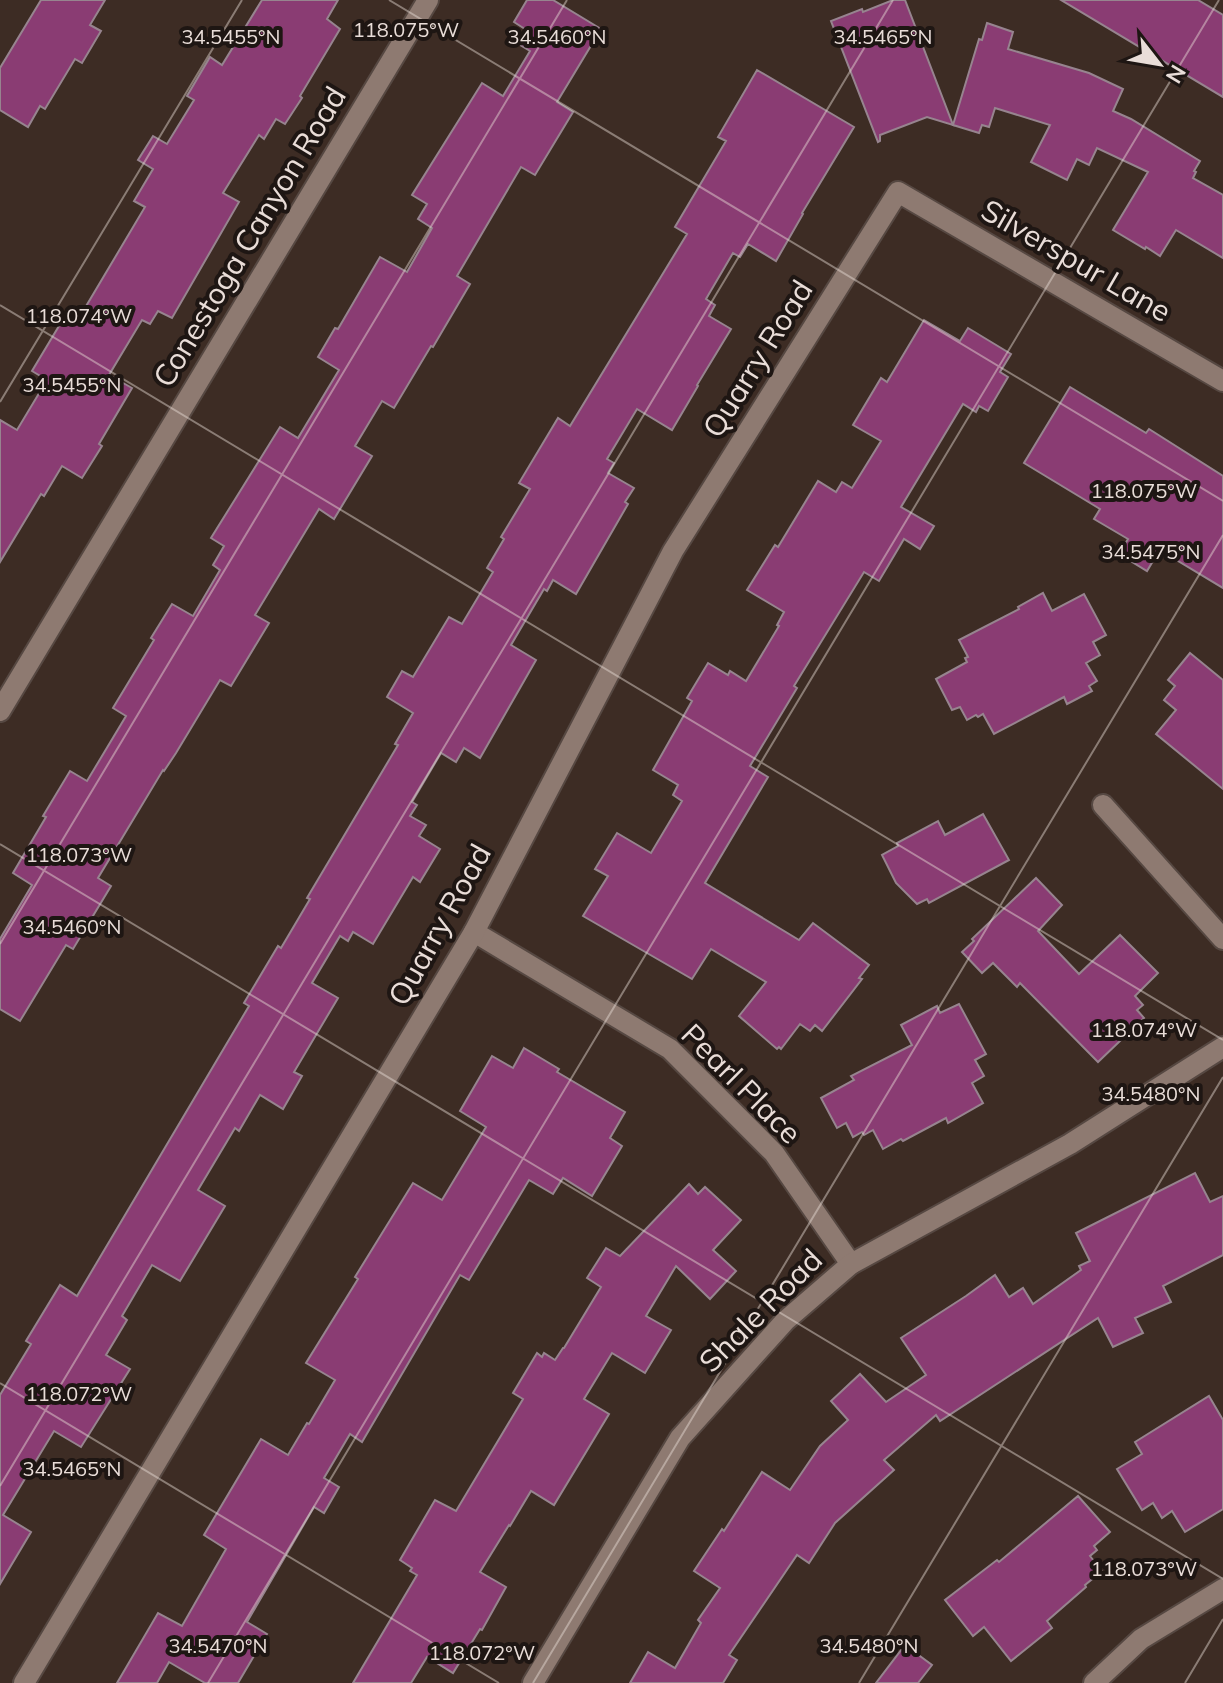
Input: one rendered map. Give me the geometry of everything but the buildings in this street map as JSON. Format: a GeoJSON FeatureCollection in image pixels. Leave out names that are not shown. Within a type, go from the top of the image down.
{"type":"FeatureCollection","features":[{"type":"Feature","properties":{"kind":"street","name":"Conestoga Canyon Road"},"geometry":{"type":"LineString","coordinates":[[0,711],[428,0]]}},
{"type":"Feature","properties":{"kind":"street","name":"Silverspur Lane"},"geometry":{"type":"LineString","coordinates":[[898,192],[1223,381]]}},
{"type":"Feature","properties":{"kind":"street","name":"Quarry Road"},"geometry":{"type":"LineString","coordinates":[[24,1683],[474,932],[673,551],[898,192]]}},
{"type":"Feature","properties":{"kind":"street"},"geometry":{"type":"LineString","coordinates":[[1103,805],[1223,939]]}},
{"type":"Feature","properties":{"kind":"street","name":"Pearl Place"},"geometry":{"type":"LineString","coordinates":[[474,932],[670,1049],[774,1153],[851,1264]]}},
{"type":"Feature","properties":{"kind":"street","name":"Shale Road"},"geometry":{"type":"LineString","coordinates":[[533,1683],[680,1438],[785,1321],[851,1264],[1070,1144],[1223,1047]]}},
{"type":"Feature","properties":{"kind":"street"},"geometry":{"type":"LineString","coordinates":[[1094,1683],[1141,1639],[1223,1589]]}}]}
